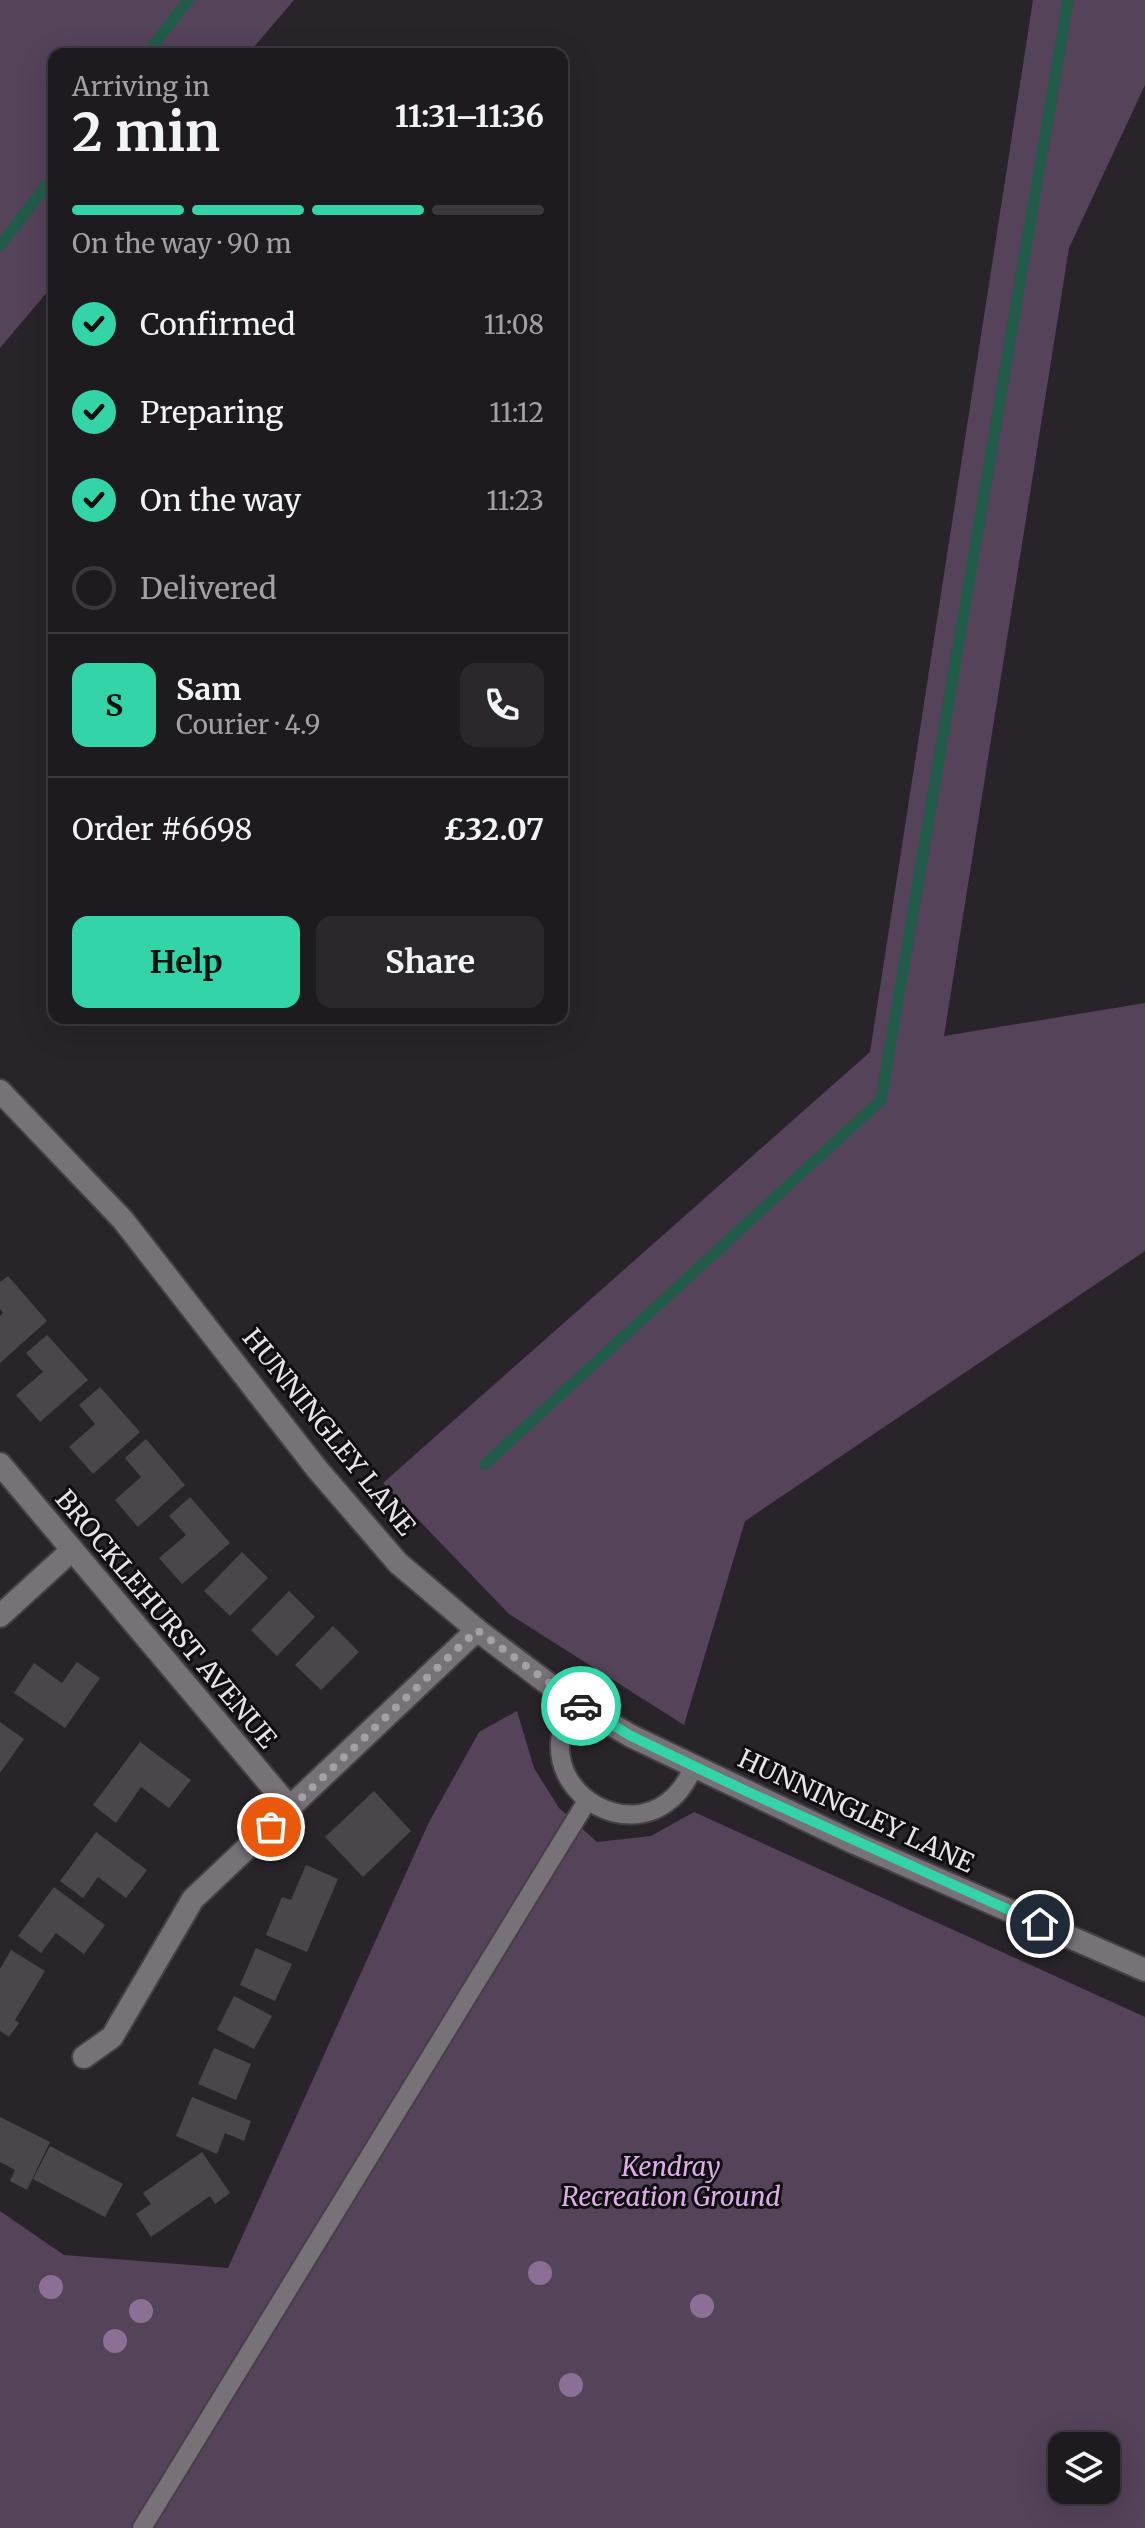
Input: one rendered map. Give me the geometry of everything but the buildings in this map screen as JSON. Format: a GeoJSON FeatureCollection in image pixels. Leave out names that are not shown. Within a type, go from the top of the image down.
{"type":"FeatureCollection","features":[{"type":"Feature","properties":{"kind":"main road","name":"HUNNINGLEY LANE"},"geometry":{"type":"LineString","coordinates":[[0,1091],[123,1220],[317,1469],[398,1563],[477,1630],[575,1703],[631,1736],[855,1843],[1145,1970]]}},
{"type":"Feature","properties":{"kind":"main road","name":"BROCKLEHURST AVENUE"},"geometry":{"type":"LineString","coordinates":[[0,1464],[291,1809]]}},
{"type":"Feature","properties":{"kind":"main road"},"geometry":{"type":"LineString","coordinates":[[0,1616],[71,1551]]}},
{"type":"Feature","properties":{"kind":"main road"},"geometry":{"type":"LineString","coordinates":[[84,2057],[112,2037],[193,1899],[477,1630]]}},
{"type":"Feature","properties":{"kind":"lane"},"geometry":{"type":"LineString","coordinates":[[575,1703],[565,1722],[560,1743],[562,1765],[572,1785],[587,1801],[606,1811],[627,1815],[649,1812],[668,1802],[684,1787],[694,1767]]}},
{"type":"Feature","properties":{"kind":"lane"},"geometry":{"type":"LineString","coordinates":[[142,2528],[587,1801]]}},
{"type":"Feature","properties":{"kind":"green space"},"geometry":{"type":"Polygon","coordinates":[[[0,0],[294,0],[253,48],[48,48],[48,291],[0,348],[0,0]]]}},
{"type":"Feature","properties":{"kind":"green space"},"geometry":{"type":"Polygon","coordinates":[[[1033,0],[1145,0],[1145,85],[1069,248],[944,1036],[1145,1003],[1145,1251],[745,1521],[684,1725],[509,1614],[383,1483],[870,1052],[1033,0]]]}},
{"type":"Feature","properties":{"kind":"green space","name":"Kendray Recreation Ground"},"geometry":{"type":"Polygon","coordinates":[[[517,1711],[534,1768],[559,1808],[597,1842],[651,1836],[694,1812],[1145,2017],[1145,2528],[0,2528],[0,2211],[64,2255],[228,2268],[429,1822],[479,1732],[517,1711]]]}},
{"type":"Feature","properties":{"kind":"waterway"},"geometry":{"type":"LineString","coordinates":[[152,48],[188,0]]}},
{"type":"Feature","properties":{"kind":"waterway"},"geometry":{"type":"LineString","coordinates":[[485,1464],[881,1100],[1068,0]]}},
{"type":"Feature","properties":{"kind":"waterway"},"geometry":{"type":"LineString","coordinates":[[0,246],[48,183]]}},
{"type":"Feature","properties":{"kind":"way so far"},"geometry":{"type":"LineString","coordinates":[[271,1827],[477,1630],[581,1706]]}},
{"type":"Feature","properties":{"kind":"route"},"geometry":{"type":"LineString","coordinates":[[581,1706],[631,1736],[855,1843],[1040,1924]]}}]}
